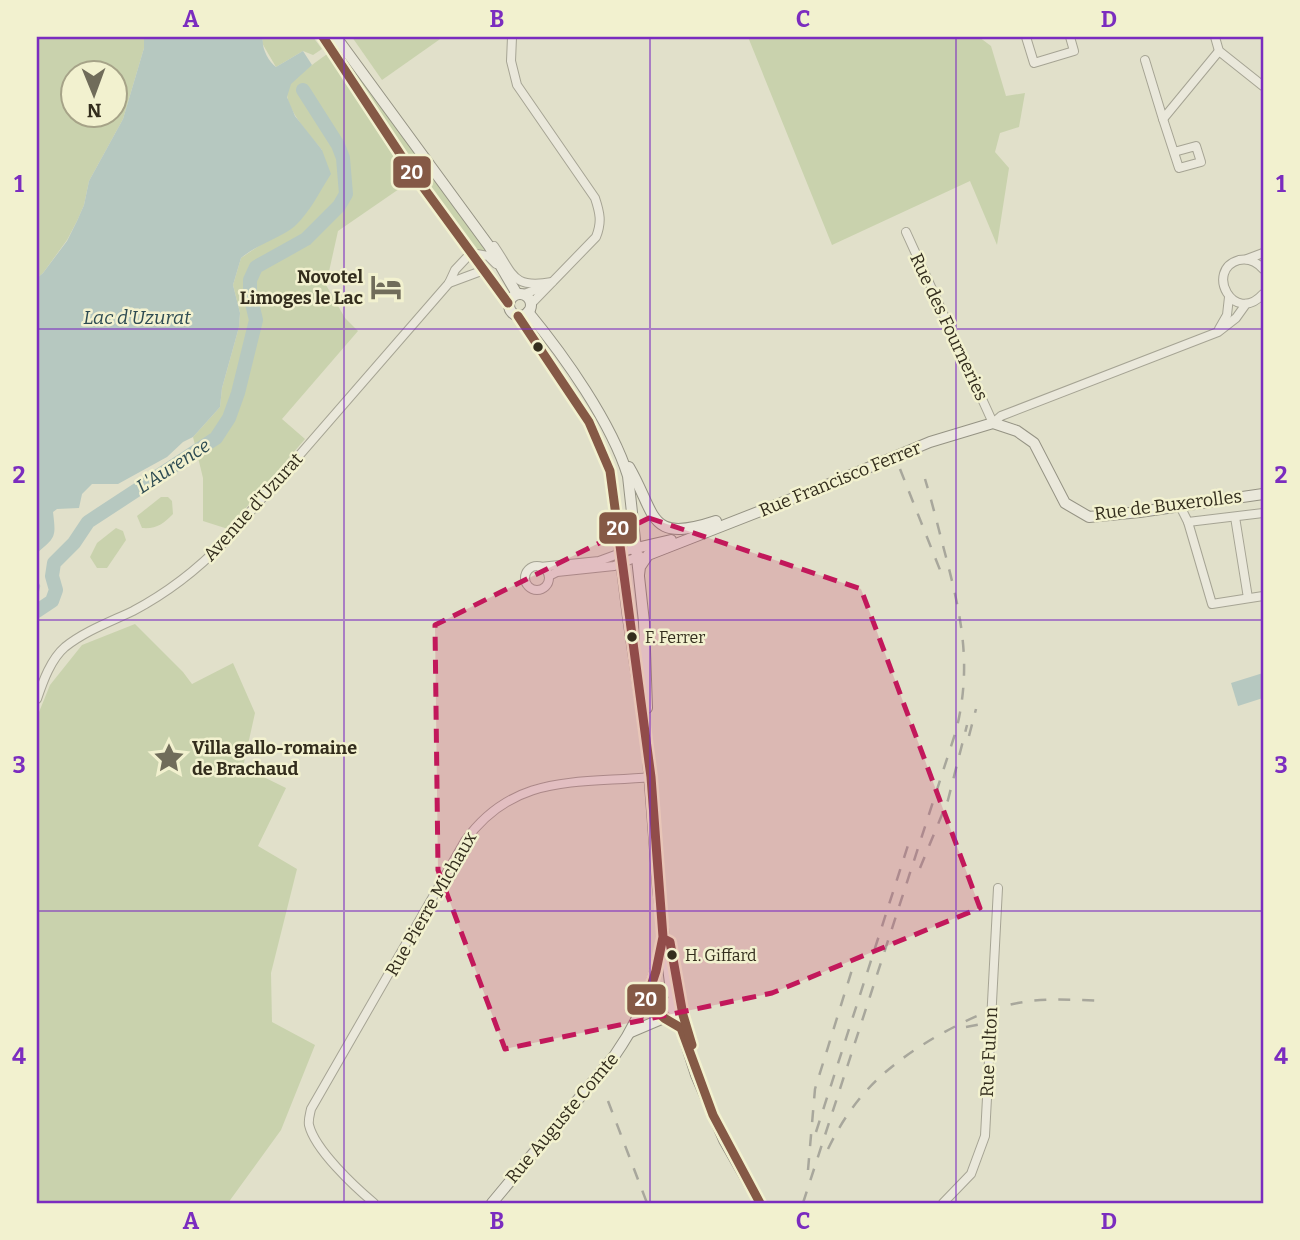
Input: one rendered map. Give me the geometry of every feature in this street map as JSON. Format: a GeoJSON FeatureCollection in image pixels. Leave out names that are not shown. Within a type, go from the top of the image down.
{"type":"FeatureCollection","features":[{"type":"Feature","properties":{"kind":"street"},"geometry":{"type":"LineString","coordinates":[[323,37],[412,172],[509,303],[510,310],[526,311]]}},
{"type":"Feature","properties":{"kind":"street"},"geometry":{"type":"LineString","coordinates":[[336,37],[489,246],[500,268]]}},
{"type":"Feature","properties":{"kind":"street"},"geometry":{"type":"LineString","coordinates":[[513,37],[511,61],[517,85],[595,198],[601,214],[596,237],[526,311]]}},
{"type":"Feature","properties":{"kind":"street"},"geometry":{"type":"LineString","coordinates":[[1026,37],[1034,62],[1074,51],[1070,37]]}},
{"type":"Feature","properties":{"kind":"street"},"geometry":{"type":"LineString","coordinates":[[1215,37],[1219,51],[1263,86]]}},
{"type":"Feature","properties":{"kind":"street"},"geometry":{"type":"LineString","coordinates":[[1163,119],[1219,51]]}},
{"type":"Feature","properties":{"kind":"street"},"geometry":{"type":"LineString","coordinates":[[1144,60],[1174,152]]}},
{"type":"Feature","properties":{"kind":"street"},"geometry":{"type":"LineString","coordinates":[[472,223],[482,228],[519,281],[528,285],[552,282]]}},
{"type":"Feature","properties":{"kind":"street","name":"Rue des Fourneries"},"geometry":{"type":"LineString","coordinates":[[906,232],[993,423]]}},
{"type":"Feature","properties":{"kind":"street"},"geometry":{"type":"LineString","coordinates":[[471,253],[488,256],[520,294],[529,298],[526,311],[578,403],[610,471],[629,555],[640,588]]}},
{"type":"Feature","properties":{"kind":"street","name":"Avenue d'Uzurat"},"geometry":{"type":"LineString","coordinates":[[37,699],[48,672],[65,648],[78,638],[160,594],[198,568],[216,551],[449,283],[455,270],[471,253]]}},
{"type":"Feature","properties":{"kind":"street"},"geometry":{"type":"LineString","coordinates":[[1263,253],[1233,263],[1224,274],[1224,288],[1229,297],[1238,303],[1253,302],[1263,294]]}},
{"type":"Feature","properties":{"kind":"street"},"geometry":{"type":"LineString","coordinates":[[1247,259],[1255,261],[1263,269]]}},
{"type":"Feature","properties":{"kind":"street","name":"Avenue d'Uzurat"},"geometry":{"type":"LineString","coordinates":[[449,283],[484,270]]}},
{"type":"Feature","properties":{"kind":"street"},"geometry":{"type":"LineString","coordinates":[[509,303],[520,294],[552,282]]}},
{"type":"Feature","properties":{"kind":"street"},"geometry":{"type":"LineString","coordinates":[[1217,332],[1227,315],[1229,297]]}},
{"type":"Feature","properties":{"kind":"street"},"geometry":{"type":"LineString","coordinates":[[993,423],[1002,416],[1217,332],[1236,318],[1245,304]]}},
{"type":"Feature","properties":{"kind":"street"},"geometry":{"type":"LineString","coordinates":[[526,311],[585,391],[631,469],[650,512],[667,528],[692,529],[723,518],[756,513]]}},
{"type":"Feature","properties":{"kind":"street","name":"Rue Francisco Ferrer"},"geometry":{"type":"LineString","coordinates":[[687,539],[930,442],[993,423]]}},
{"type":"Feature","properties":{"kind":"street","name":"Rue de Buxerolles"},"geometry":{"type":"LineString","coordinates":[[993,423],[1017,431],[1034,443],[1065,503],[1084,515],[1097,517],[1263,494]]}},
{"type":"Feature","properties":{"kind":"street"},"geometry":{"type":"LineString","coordinates":[[621,456],[628,477],[629,555],[625,591],[648,746],[663,937],[673,998],[680,1025],[713,1115],[760,1203]]}},
{"type":"Feature","properties":{"kind":"street"},"geometry":{"type":"LineString","coordinates":[[1180,506],[1188,522],[1212,604],[1263,596]]}},
{"type":"Feature","properties":{"kind":"street"},"geometry":{"type":"LineString","coordinates":[[1188,522],[1263,513]]}},
{"type":"Feature","properties":{"kind":"street"},"geometry":{"type":"LineString","coordinates":[[1235,517],[1248,598]]}},
{"type":"Feature","properties":{"kind":"street"},"geometry":{"type":"LineString","coordinates":[[540,567],[546,570],[549,576],[547,584],[543,588],[534,589],[528,586],[526,580],[527,573],[533,567],[599,561],[687,539]]}},
{"type":"Feature","properties":{"kind":"street"},"geometry":{"type":"LineString","coordinates":[[648,746],[647,678],[639,575],[643,560],[654,552],[687,539]]}},
{"type":"Feature","properties":{"kind":"street"},"geometry":{"type":"LineString","coordinates":[[549,576],[557,572],[606,567],[629,555],[654,552]]}},
{"type":"Feature","properties":{"kind":"street"},"geometry":{"type":"LineString","coordinates":[[629,555],[639,575]]}},
{"type":"Feature","properties":{"kind":"street"},"geometry":{"type":"LineString","coordinates":[[606,567],[618,576],[625,591]]}},
{"type":"Feature","properties":{"kind":"street","name":"Rue Pierre Michaux"},"geometry":{"type":"LineString","coordinates":[[374,1203],[348,1181],[315,1138],[308,1124],[312,1109],[466,841],[487,816],[512,798],[540,787],[651,777]]}},
{"type":"Feature","properties":{"kind":"street","name":"Rue Fulton"},"geometry":{"type":"LineString","coordinates":[[943,1203],[971,1174],[985,1136],[998,888]]}},
{"type":"Feature","properties":{"kind":"street","name":"Rue Auguste Comte"},"geometry":{"type":"LineString","coordinates":[[492,1203],[631,1032],[648,997],[663,937]]}},
{"type":"Feature","properties":{"kind":"street"},"geometry":{"type":"LineString","coordinates":[[648,997],[667,1003],[680,1025]]}},
{"type":"Feature","properties":{"kind":"street"},"geometry":{"type":"LineString","coordinates":[[648,997],[664,1018],[680,1025]]}},
{"type":"Feature","properties":{"kind":"street"},"geometry":{"type":"LineString","coordinates":[[631,1032],[664,1018]]}},
{"type":"Feature","properties":{"kind":"highlighted area"},"geometry":{"type":"Polygon","coordinates":[[[649,518],[861,589],[980,908],[772,993],[505,1049],[438,870],[435,625],[649,518]]]}},
{"type":"Feature","properties":{"kind":"green space"},"geometry":{"type":"Polygon","coordinates":[[[37,37],[144,37],[144,48],[130,95],[130,60],[60,60],[60,130],[117,130],[89,181],[84,205],[77,221],[37,278],[37,37]]]}},
{"type":"Feature","properties":{"kind":"green space"},"geometry":{"type":"Polygon","coordinates":[[[263,37],[313,37],[322,49],[313,55],[303,51],[276,67],[262,43],[263,37]]]}},
{"type":"Feature","properties":{"kind":"green space"},"geometry":{"type":"Polygon","coordinates":[[[326,37],[332,37],[490,253],[472,250],[326,37]]]}},
{"type":"Feature","properties":{"kind":"green space"},"geometry":{"type":"Polygon","coordinates":[[[352,37],[443,37],[382,80],[352,37]]]}},
{"type":"Feature","properties":{"kind":"green space"},"geometry":{"type":"Polygon","coordinates":[[[748,37],[979,37],[991,46],[1006,96],[1025,93],[1019,127],[1000,133],[995,152],[1009,168],[997,245],[970,181],[832,245],[748,37]]]}},
{"type":"Feature","properties":{"kind":"green space"},"geometry":{"type":"Polygon","coordinates":[[[327,54],[402,169],[399,189],[338,231],[326,285],[345,318],[358,331],[282,419],[305,439],[228,529],[203,521],[203,478],[193,437],[220,407],[222,388],[239,327],[240,313],[233,285],[241,258],[294,226],[322,150],[298,120],[287,94],[288,87],[295,79],[327,54]]]}},
{"type":"Feature","properties":{"kind":"green space"},"geometry":{"type":"Polygon","coordinates":[[[161,497],[168,497],[172,501],[173,514],[159,525],[142,528],[137,516],[161,497]]]}},
{"type":"Feature","properties":{"kind":"green space"},"geometry":{"type":"Polygon","coordinates":[[[116,528],[123,531],[126,540],[107,568],[97,568],[90,557],[97,543],[116,528]]]}},
{"type":"Feature","properties":{"kind":"green space"},"geometry":{"type":"Polygon","coordinates":[[[135,624],[192,684],[233,663],[255,713],[243,767],[286,788],[258,846],[297,869],[271,973],[272,1022],[315,1045],[281,1130],[228,1203],[37,1203],[37,717],[50,685],[82,645],[135,624]]]}},
{"type":"Feature","properties":{"kind":"water","name":"Lac d'Uzurat"},"geometry":{"type":"Polygon","coordinates":[[[144,37],[263,37],[266,54],[276,67],[303,51],[312,65],[291,84],[287,97],[295,116],[322,150],[331,174],[295,226],[241,258],[233,285],[240,313],[239,327],[222,388],[220,407],[193,437],[183,442],[167,457],[118,484],[92,484],[82,494],[79,508],[57,509],[53,512],[53,536],[37,553],[37,278],[67,241],[84,205],[89,181],[117,130],[130,130],[130,95],[144,48],[144,37]]]}},
{"type":"Feature","properties":{"kind":"water"},"geometry":{"type":"Polygon","coordinates":[[[1263,673],[1263,698],[1238,706],[1231,683],[1263,673]]]}},
{"type":"Feature","properties":{"kind":"waterway","name":"L'Aurence"},"geometry":{"type":"LineString","coordinates":[[37,611],[52,601],[56,590],[52,576],[54,563],[74,543],[88,522],[216,438],[229,418],[238,393],[256,320],[250,295],[250,280],[256,267],[306,239],[339,206],[346,194],[343,158],[338,145],[303,90]]}},
{"type":"Feature","properties":{"kind":"waterway"},"geometry":{"type":"LineString","coordinates":[[37,582],[37,595]]}},
{"type":"Feature","properties":{"kind":"railway"},"geometry":{"type":"LineString","coordinates":[[900,469],[942,575]]}},
{"type":"Feature","properties":{"kind":"railway"},"geometry":{"type":"LineString","coordinates":[[803,1203],[956,731],[961,708],[964,664],[960,622],[952,580],[925,479]]}},
{"type":"Feature","properties":{"kind":"railway"},"geometry":{"type":"LineString","coordinates":[[969,736],[976,709]]}},
{"type":"Feature","properties":{"kind":"railway"},"geometry":{"type":"LineString","coordinates":[[920,868],[948,800],[967,725]]}},
{"type":"Feature","properties":{"kind":"railway"},"geometry":{"type":"LineString","coordinates":[[816,1132],[910,839]]}},
{"type":"Feature","properties":{"kind":"railway"},"geometry":{"type":"LineString","coordinates":[[808,1170],[815,1089],[855,960]]}},
{"type":"Feature","properties":{"kind":"railway"},"geometry":{"type":"LineString","coordinates":[[828,1149],[849,1113],[874,1083],[903,1058],[948,1030],[1013,1004],[1036,1000],[1105,1001]]}},
{"type":"Feature","properties":{"kind":"railway"},"geometry":{"type":"LineString","coordinates":[[966,1027],[998,1021]]}},
{"type":"Feature","properties":{"kind":"railway"},"geometry":{"type":"LineString","coordinates":[[608,1101],[647,1203]]}},
{"type":"Feature","properties":{"kind":"transit line","name":"20"},"geometry":{"type":"LineString","coordinates":[[323,37],[412,172],[508,303]]}},
{"type":"Feature","properties":{"kind":"transit line","name":"20"},"geometry":{"type":"LineString","coordinates":[[518,316],[589,422],[610,471],[651,777],[663,937],[646,1001],[664,1018],[681,1028],[713,1115],[760,1203]]}},
{"type":"Feature","properties":{"kind":"transit line","name":"20"},"geometry":{"type":"LineString","coordinates":[[666,940],[670,942],[683,1015],[692,1045]]}},
{"type":"Feature","properties":{"kind":"place","name":"Novotel Limoges le Lac"},"geometry":{"type":"Point","coordinates":[386,287]}},
{"type":"Feature","properties":{"kind":"place","name":"F. Ferrer"},"geometry":{"type":"Point","coordinates":[632,637]}},
{"type":"Feature","properties":{"kind":"place","name":"Villa gallo-romaine de Brachaud"},"geometry":{"type":"Point","coordinates":[169,758]}},
{"type":"Feature","properties":{"kind":"place","name":"H. Giffard"},"geometry":{"type":"Point","coordinates":[672,955]}}]}
